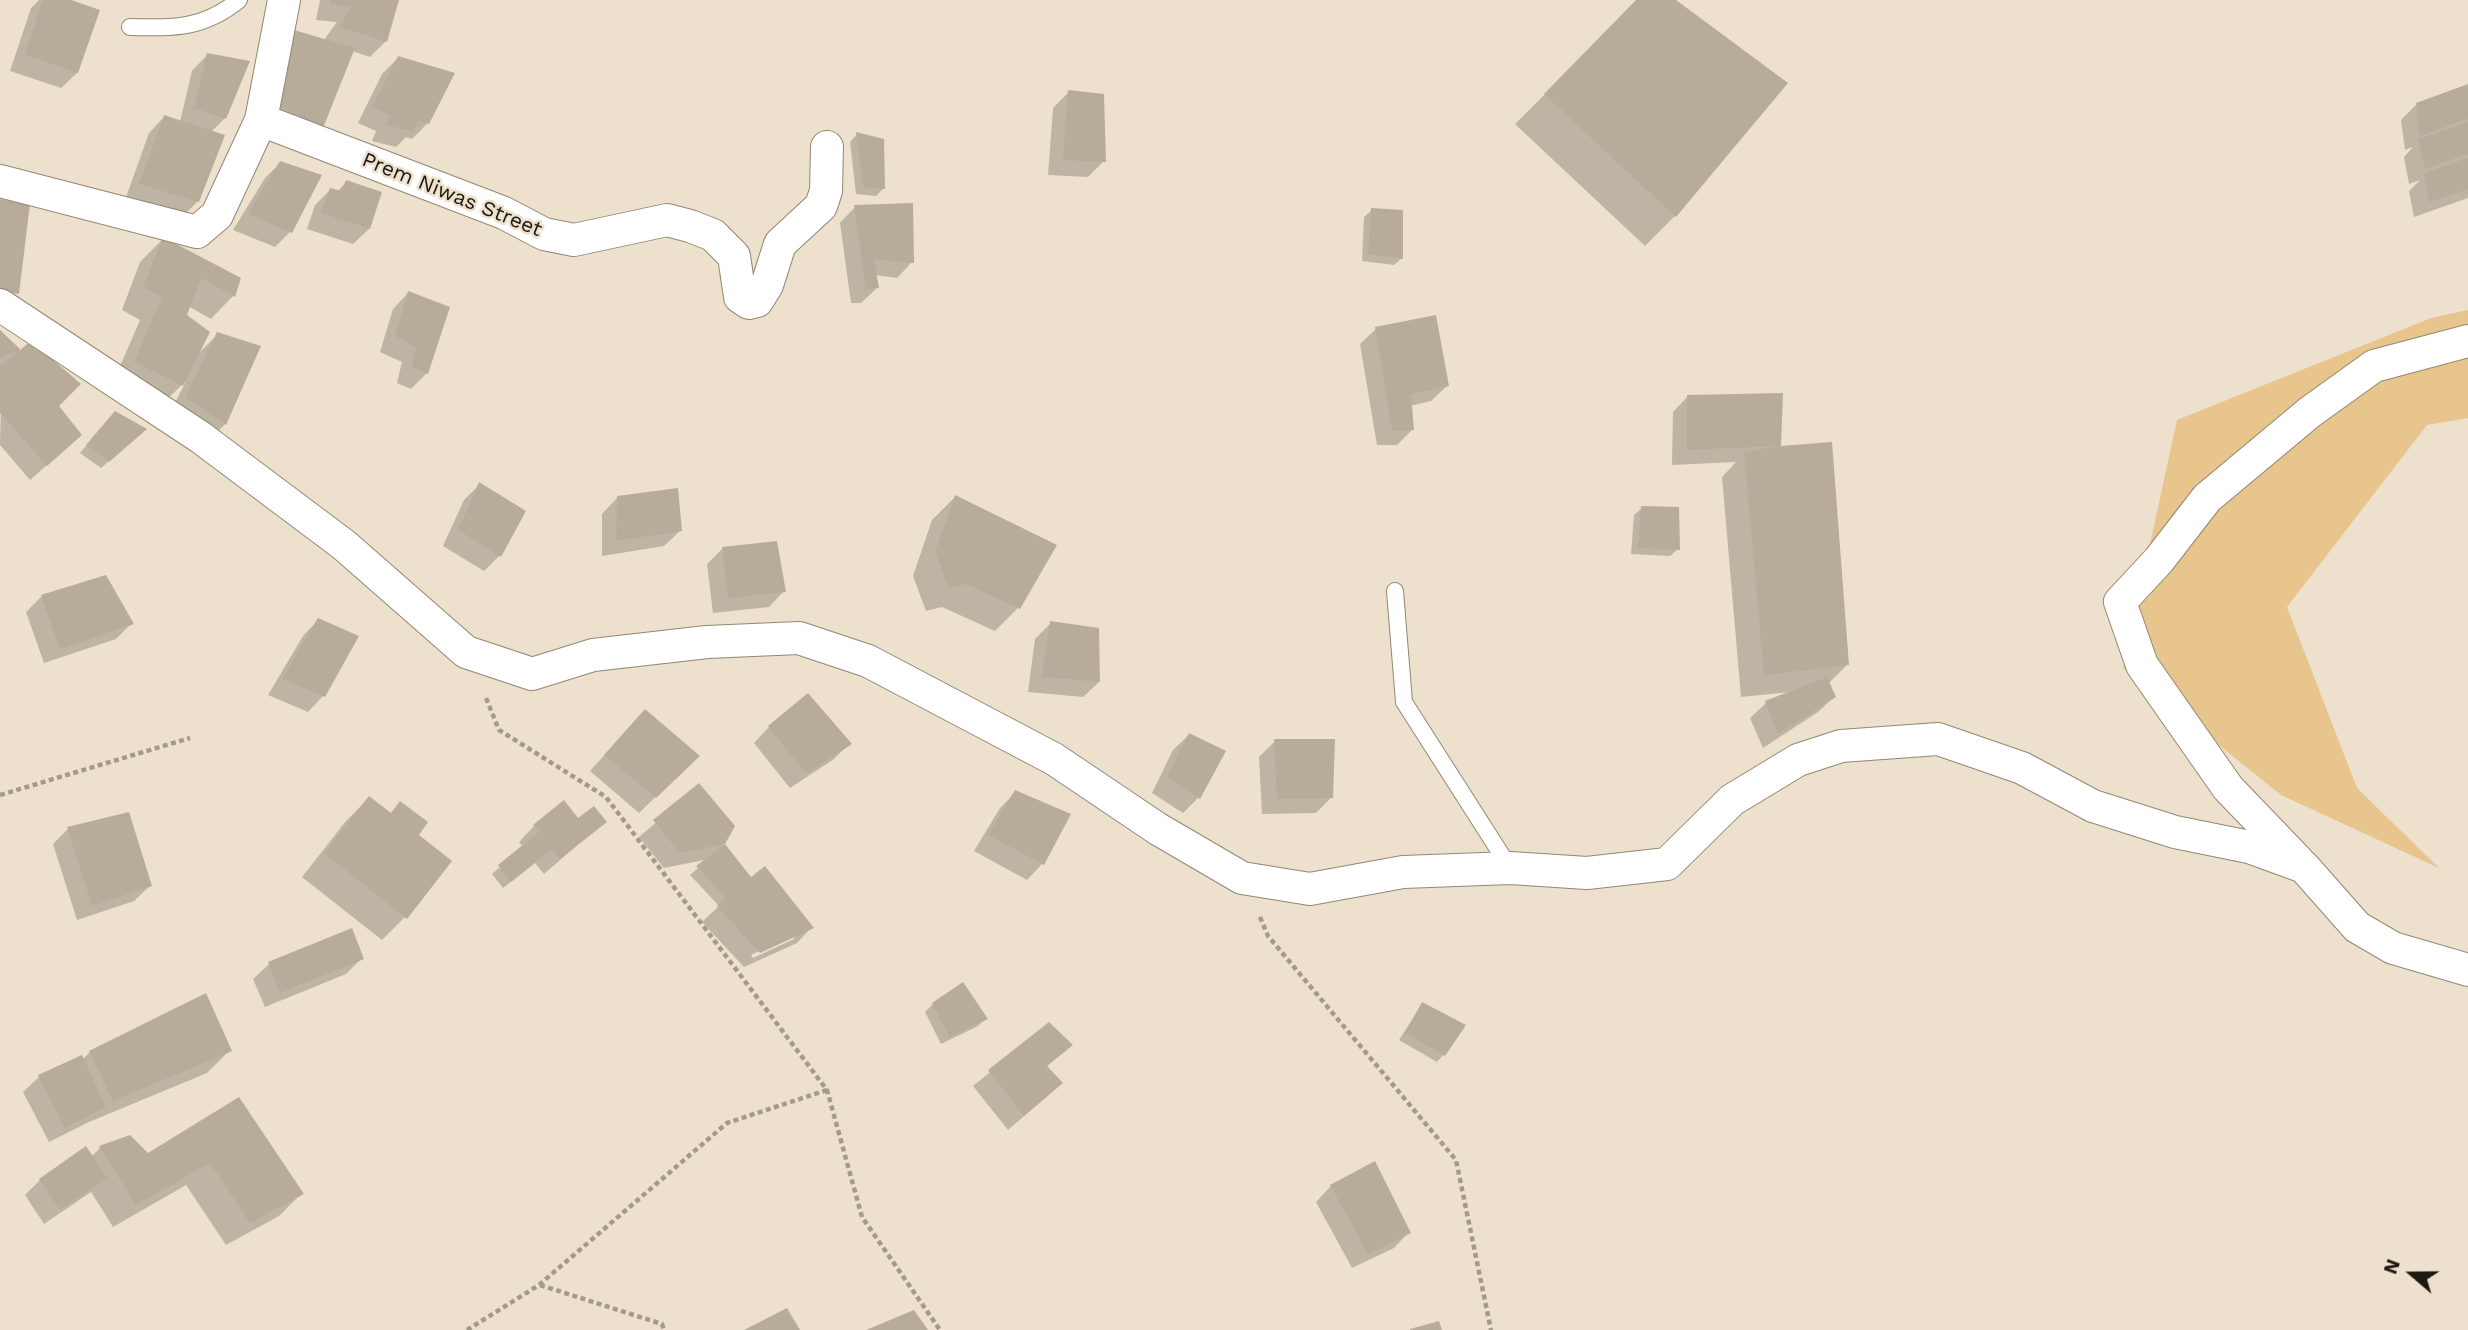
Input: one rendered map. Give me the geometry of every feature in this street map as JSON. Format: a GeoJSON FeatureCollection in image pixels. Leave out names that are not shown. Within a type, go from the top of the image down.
{"type":"FeatureCollection","features":[{"type":"Feature","properties":{"kind":"street"},"geometry":{"type":"LineString","coordinates":[[0,181],[197,232],[217,215],[261,120],[284,0]]}},
{"type":"Feature","properties":{"kind":"street","name":"Prem Niwas Street"},"geometry":{"type":"LineString","coordinates":[[261,120],[504,213],[544,234],[574,240],[667,220],[690,226],[713,236],[734,256],[740,297],[749,303],[757,301],[767,285],[780,244],[821,206],[826,191],[827,147]]}},
{"type":"Feature","properties":{"kind":"street"},"geometry":{"type":"LineString","coordinates":[[0,305],[200,437],[344,545],[466,652],[531,674],[593,655],[707,642],[799,638],[868,661],[1054,759],[1158,829],[1242,878],[1310,889],[1403,872],[1510,868],[1587,873],[1667,864],[1732,800],[1798,760],[1841,746],[1938,738],[2022,768],[2093,806],[2175,832],[2249,846],[2304,867]]}},
{"type":"Feature","properties":{"kind":"street"},"geometry":{"type":"LineString","coordinates":[[2468,341],[2374,366],[2310,412],[2207,498],[2159,560],[2120,602],[2143,665],[2228,788],[2357,927],[2393,948],[2468,970]]}},
{"type":"Feature","properties":{"kind":"lane"},"geometry":{"type":"LineString","coordinates":[[130,27],[185,25],[218,17],[239,0]]}},
{"type":"Feature","properties":{"kind":"lane"},"geometry":{"type":"LineString","coordinates":[[1395,591],[1404,702],[1510,868]]}},
{"type":"Feature","properties":{"kind":"path"},"geometry":{"type":"LineString","coordinates":[[466,652],[499,730],[606,797],[827,1090],[862,1217],[940,1330]]}},
{"type":"Feature","properties":{"kind":"path"},"geometry":{"type":"LineString","coordinates":[[0,794],[190,737]]}},
{"type":"Feature","properties":{"kind":"path"},"geometry":{"type":"LineString","coordinates":[[1242,878],[1268,936],[1455,1160],[1491,1330]]}},
{"type":"Feature","properties":{"kind":"path"},"geometry":{"type":"LineString","coordinates":[[467,1330],[539,1285],[727,1123],[827,1090]]}},
{"type":"Feature","properties":{"kind":"path"},"geometry":{"type":"LineString","coordinates":[[539,1285],[662,1324],[664,1330]]}},
{"type":"Feature","properties":{"kind":"shaded area"},"geometry":{"type":"Polygon","coordinates":[[[2468,310],[2468,418],[2427,425],[2287,607],[2357,788],[2439,868],[2281,795],[2123,668],[2177,420],[2431,318],[2468,310]]]}},
{"type":"Feature","properties":{"kind":"building"},"geometry":{"type":"Polygon","coordinates":[[[43,0],[71,0],[100,10],[78,73],[25,55],[43,0]]]}},
{"type":"Feature","properties":{"kind":"building"},"geometry":{"type":"Polygon","coordinates":[[[331,0],[399,0],[387,42],[339,27],[351,7],[330,4],[331,0]]]}},
{"type":"Feature","properties":{"kind":"building"},"geometry":{"type":"Polygon","coordinates":[[[1636,0],[1676,0],[1788,83],[1676,217],[1544,94],[1636,0]]]}},
{"type":"Feature","properties":{"kind":"building"},"geometry":{"type":"Polygon","coordinates":[[[294,30],[355,48],[323,128],[279,106],[294,30]]]}},
{"type":"Feature","properties":{"kind":"building"},"geometry":{"type":"Polygon","coordinates":[[[207,53],[250,61],[226,119],[194,108],[207,53]]]}},
{"type":"Feature","properties":{"kind":"building"},"geometry":{"type":"Polygon","coordinates":[[[398,56],[455,73],[429,124],[418,121],[414,132],[386,125],[390,115],[372,107],[398,56]]]}},
{"type":"Feature","properties":{"kind":"building"},"geometry":{"type":"Polygon","coordinates":[[[2468,84],[2468,119],[2420,136],[2416,103],[2468,84]]]}},
{"type":"Feature","properties":{"kind":"building"},"geometry":{"type":"Polygon","coordinates":[[[1068,90],[1104,94],[1106,162],[1063,160],[1068,90]]]}},
{"type":"Feature","properties":{"kind":"building"},"geometry":{"type":"Polygon","coordinates":[[[164,115],[225,135],[199,202],[139,184],[164,115]]]}},
{"type":"Feature","properties":{"kind":"building"},"geometry":{"type":"Polygon","coordinates":[[[2468,122],[2468,154],[2425,169],[2418,139],[2468,122]]]}},
{"type":"Feature","properties":{"kind":"building"},"geometry":{"type":"Polygon","coordinates":[[[856,132],[884,139],[885,189],[863,187],[856,132]]]}},
{"type":"Feature","properties":{"kind":"building"},"geometry":{"type":"Polygon","coordinates":[[[2468,158],[2468,189],[2429,202],[2424,173],[2468,158]]]}},
{"type":"Feature","properties":{"kind":"building"},"geometry":{"type":"Polygon","coordinates":[[[280,161],[322,175],[292,233],[248,214],[280,161]]]}},
{"type":"Feature","properties":{"kind":"building"},"geometry":{"type":"Polygon","coordinates":[[[346,180],[382,192],[370,229],[321,213],[330,188],[342,191],[346,180]]]}},
{"type":"Feature","properties":{"kind":"building"},"geometry":{"type":"Polygon","coordinates":[[[0,199],[30,204],[19,294],[0,292],[0,199]]]}},
{"type":"Feature","properties":{"kind":"building"},"geometry":{"type":"Polygon","coordinates":[[[913,203],[914,263],[874,259],[879,288],[866,289],[854,205],[913,203]]]}},
{"type":"Feature","properties":{"kind":"building"},"geometry":{"type":"Polygon","coordinates":[[[1371,208],[1403,210],[1403,259],[1368,254],[1371,208]]]}},
{"type":"Feature","properties":{"kind":"building"},"geometry":{"type":"Polygon","coordinates":[[[163,237],[241,278],[235,297],[201,278],[187,315],[210,332],[183,386],[134,362],[162,297],[143,287],[163,237]]]}},
{"type":"Feature","properties":{"kind":"building"},"geometry":{"type":"Polygon","coordinates":[[[408,291],[450,307],[428,374],[412,367],[416,347],[395,336],[408,291]]]}},
{"type":"Feature","properties":{"kind":"building"},"geometry":{"type":"Polygon","coordinates":[[[1436,315],[1449,386],[1411,394],[1414,430],[1392,431],[1375,327],[1436,315]]]}},
{"type":"Feature","properties":{"kind":"building"},"geometry":{"type":"Polygon","coordinates":[[[0,330],[21,350],[0,358],[0,330]]]}},
{"type":"Feature","properties":{"kind":"building"},"geometry":{"type":"Polygon","coordinates":[[[217,332],[261,346],[226,425],[185,397],[217,332]]]}},
{"type":"Feature","properties":{"kind":"building"},"geometry":{"type":"Polygon","coordinates":[[[31,341],[81,384],[59,406],[82,435],[47,466],[0,413],[0,366],[31,341]]]}},
{"type":"Feature","properties":{"kind":"building"},"geometry":{"type":"Polygon","coordinates":[[[1783,393],[1781,446],[1832,442],[1849,665],[1764,675],[1744,452],[1778,446],[1687,450],[1687,395],[1783,393]]]}},
{"type":"Feature","properties":{"kind":"building"},"geometry":{"type":"Polygon","coordinates":[[[115,411],[147,429],[109,462],[86,445],[115,411]]]}},
{"type":"Feature","properties":{"kind":"building"},"geometry":{"type":"Polygon","coordinates":[[[479,482],[526,511],[501,557],[458,530],[479,482]]]}},
{"type":"Feature","properties":{"kind":"building"},"geometry":{"type":"Polygon","coordinates":[[[678,488],[682,531],[616,541],[617,496],[678,488]]]}},
{"type":"Feature","properties":{"kind":"building"},"geometry":{"type":"Polygon","coordinates":[[[955,495],[1057,545],[1020,609],[966,584],[949,589],[935,552],[955,495]]]}},
{"type":"Feature","properties":{"kind":"building"},"geometry":{"type":"Polygon","coordinates":[[[1641,506],[1679,507],[1680,550],[1638,548],[1641,506]]]}},
{"type":"Feature","properties":{"kind":"building"},"geometry":{"type":"Polygon","coordinates":[[[777,541],[786,592],[728,598],[722,547],[777,541]]]}},
{"type":"Feature","properties":{"kind":"building"},"geometry":{"type":"Polygon","coordinates":[[[106,575],[134,624],[60,649],[41,595],[106,575]]]}},
{"type":"Feature","properties":{"kind":"building"},"geometry":{"type":"Polygon","coordinates":[[[318,618],[359,636],[325,697],[282,679],[318,618]]]}},
{"type":"Feature","properties":{"kind":"building"},"geometry":{"type":"Polygon","coordinates":[[[1050,621],[1099,628],[1100,682],[1042,677],[1050,621]]]}},
{"type":"Feature","properties":{"kind":"building"},"geometry":{"type":"Polygon","coordinates":[[[1827,677],[1836,697],[1778,734],[1765,701],[1827,677]]]}},
{"type":"Feature","properties":{"kind":"building"},"geometry":{"type":"Polygon","coordinates":[[[808,693],[852,744],[806,774],[768,726],[808,693]]]}},
{"type":"Feature","properties":{"kind":"building"},"geometry":{"type":"Polygon","coordinates":[[[645,709],[700,756],[656,798],[604,755],[645,709]]]}},
{"type":"Feature","properties":{"kind":"building"},"geometry":{"type":"Polygon","coordinates":[[[1189,733],[1226,751],[1200,799],[1167,777],[1189,733]]]}},
{"type":"Feature","properties":{"kind":"building"},"geometry":{"type":"Polygon","coordinates":[[[1274,739],[1335,739],[1333,798],[1277,799],[1274,739]]]}},
{"type":"Feature","properties":{"kind":"building"},"geometry":{"type":"Polygon","coordinates":[[[699,783],[735,826],[725,844],[680,853],[653,820],[699,783]]]}},
{"type":"Feature","properties":{"kind":"building"},"geometry":{"type":"Polygon","coordinates":[[[1015,790],[1071,814],[1044,865],[988,835],[1015,790]]]}},
{"type":"Feature","properties":{"kind":"building"},"geometry":{"type":"Polygon","coordinates":[[[369,796],[391,813],[400,801],[428,822],[419,835],[452,861],[407,919],[324,853],[369,796]]]}},
{"type":"Feature","properties":{"kind":"building"},"geometry":{"type":"Polygon","coordinates":[[[564,800],[578,818],[594,806],[607,822],[560,859],[552,849],[511,882],[498,865],[539,832],[533,825],[564,800]]]}},
{"type":"Feature","properties":{"kind":"building"},"geometry":{"type":"Polygon","coordinates":[[[129,812],[152,886],[92,906],[67,827],[129,812]]]}},
{"type":"Feature","properties":{"kind":"building"},"geometry":{"type":"Polygon","coordinates":[[[725,844],[751,877],[765,866],[814,928],[760,953],[717,906],[726,898],[696,866],[725,844]]]}},
{"type":"Feature","properties":{"kind":"building"},"geometry":{"type":"Polygon","coordinates":[[[352,928],[364,959],[280,993],[268,962],[352,928]]]}},
{"type":"Feature","properties":{"kind":"building"},"geometry":{"type":"Polygon","coordinates":[[[963,982],[988,1019],[949,1037],[932,1003],[963,982]]]}},
{"type":"Feature","properties":{"kind":"building"},"geometry":{"type":"Polygon","coordinates":[[[206,993],[232,1051],[113,1101],[89,1051],[206,993]]]}},
{"type":"Feature","properties":{"kind":"building"},"geometry":{"type":"Polygon","coordinates":[[[1422,1002],[1466,1025],[1445,1056],[1405,1033],[1422,1002]]]}},
{"type":"Feature","properties":{"kind":"building"},"geometry":{"type":"Polygon","coordinates":[[[1049,1022],[1073,1045],[1047,1066],[1063,1083],[1024,1116],[988,1070],[1049,1022]]]}},
{"type":"Feature","properties":{"kind":"building"},"geometry":{"type":"Polygon","coordinates":[[[82,1055],[106,1107],[65,1128],[38,1075],[82,1055]]]}},
{"type":"Feature","properties":{"kind":"building"},"geometry":{"type":"Polygon","coordinates":[[[239,1097],[304,1194],[250,1223],[210,1163],[136,1205],[99,1146],[130,1135],[148,1153],[239,1097]]]}},
{"type":"Feature","properties":{"kind":"building"},"geometry":{"type":"Polygon","coordinates":[[[86,1146],[107,1178],[60,1210],[39,1179],[86,1146]]]}},
{"type":"Feature","properties":{"kind":"building"},"geometry":{"type":"Polygon","coordinates":[[[1375,1161],[1411,1233],[1368,1254],[1330,1185],[1375,1161]]]}},
{"type":"Feature","properties":{"kind":"building"},"geometry":{"type":"Polygon","coordinates":[[[787,1308],[800,1330],[744,1330],[787,1308]]]}},
{"type":"Feature","properties":{"kind":"building"},"geometry":{"type":"Polygon","coordinates":[[[914,1310],[928,1330],[866,1330],[914,1310]]]}},
{"type":"Feature","properties":{"kind":"building"},"geometry":{"type":"Polygon","coordinates":[[[1439,1321],[1442,1330],[1410,1330],[1410,1329],[1439,1321]]]}}]}
